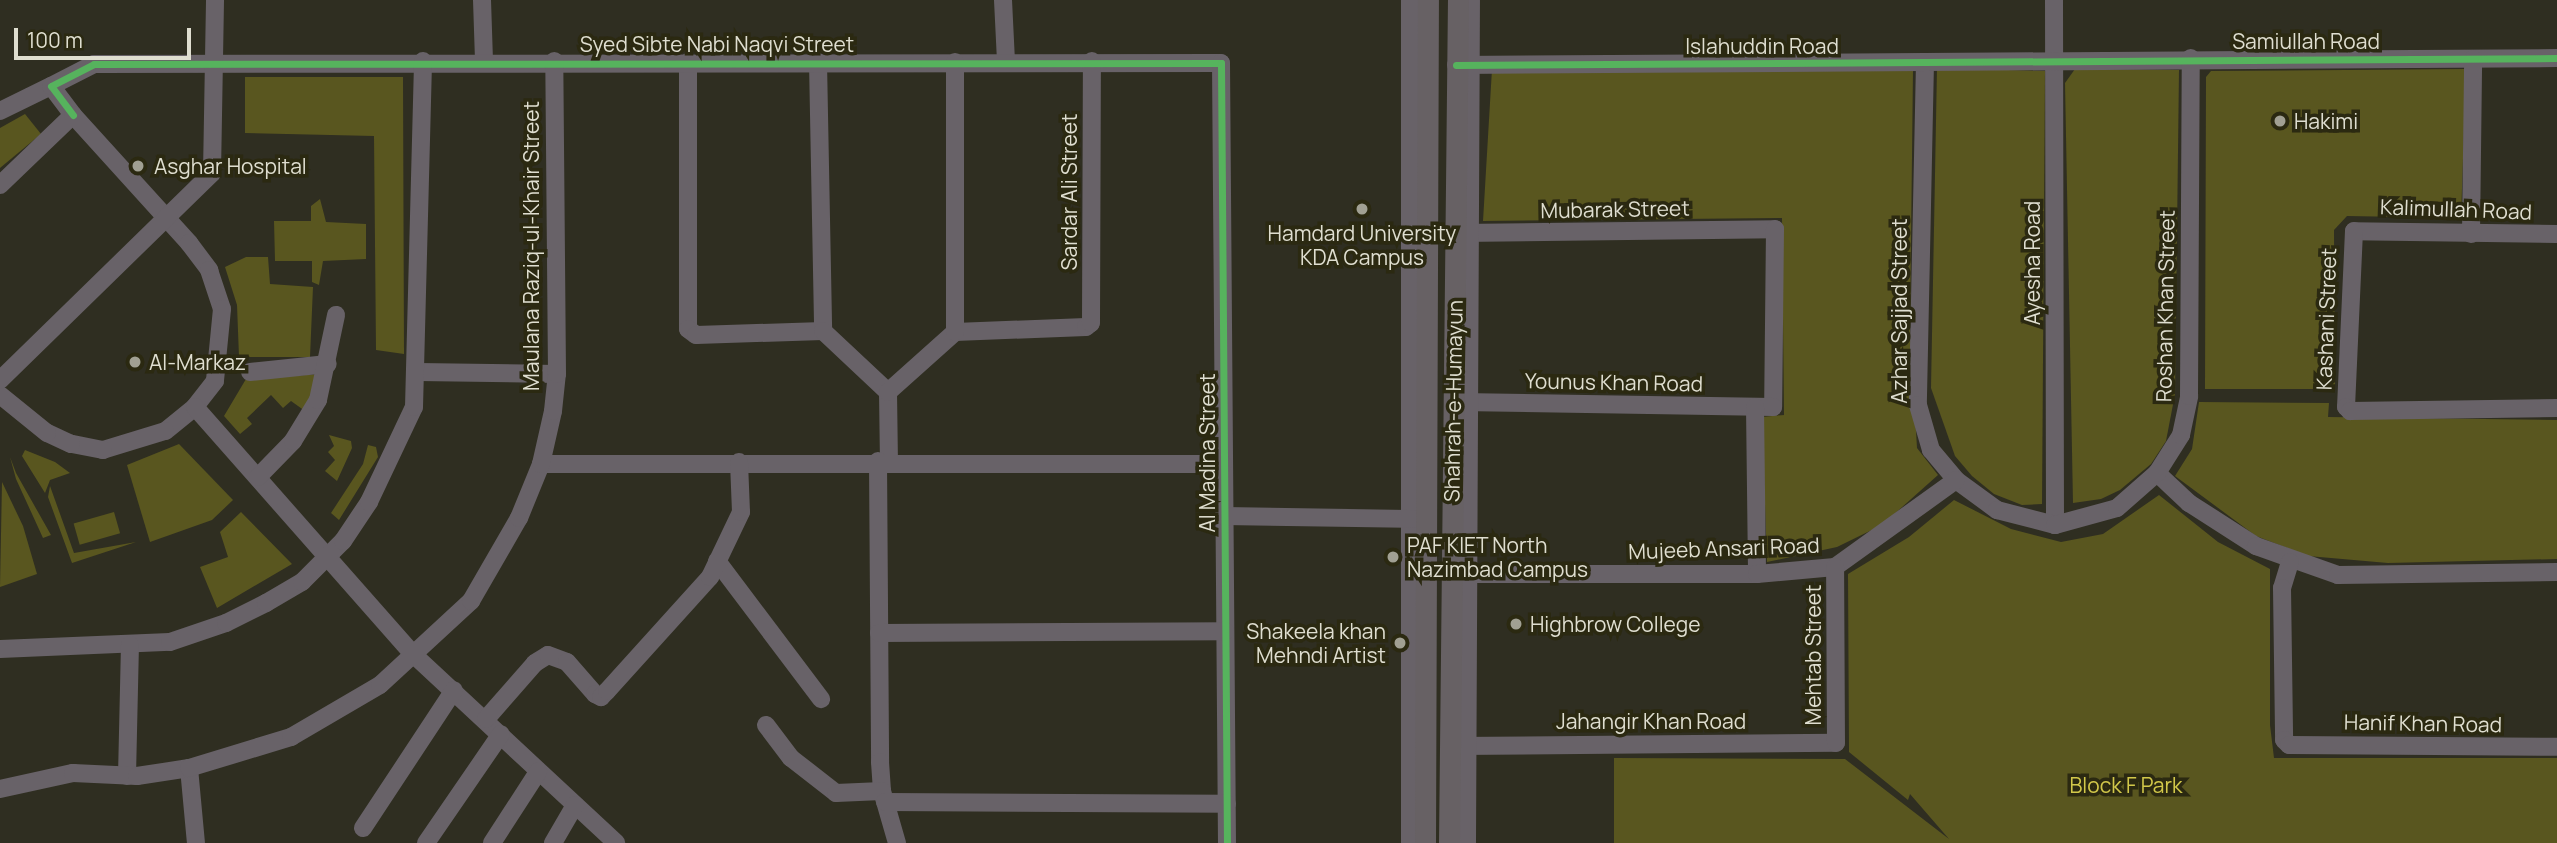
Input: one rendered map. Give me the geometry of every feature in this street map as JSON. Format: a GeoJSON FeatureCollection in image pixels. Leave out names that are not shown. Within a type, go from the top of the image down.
{"type":"FeatureCollection","features":[{"type":"Feature","properties":{"kind":"main road","name":"Shahrah-e-Humayun"},"geometry":{"type":"LineString","coordinates":[[1425,843],[1419,519],[1428,0]]}},
{"type":"Feature","properties":{"kind":"main road","name":"Shahrah-e-Humayun"},"geometry":{"type":"LineString","coordinates":[[1449,843],[1458,746],[1464,234],[1463,65],[1458,0]]}},
{"type":"Feature","properties":{"kind":"main road"},"geometry":{"type":"LineString","coordinates":[[1426,232],[1464,234]]}},
{"type":"Feature","properties":{"kind":"street"},"geometry":{"type":"LineString","coordinates":[[0,380],[168,220],[212,173],[215,0]]}},
{"type":"Feature","properties":{"kind":"street"},"geometry":{"type":"LineString","coordinates":[[482,0],[484,61]]}},
{"type":"Feature","properties":{"kind":"street"},"geometry":{"type":"LineString","coordinates":[[1003,0],[1006,62]]}},
{"type":"Feature","properties":{"kind":"street"},"geometry":{"type":"LineString","coordinates":[[1410,0],[1419,519],[1410,843]]}},
{"type":"Feature","properties":{"kind":"street"},"geometry":{"type":"LineString","coordinates":[[1463,65],[1471,0]]}},
{"type":"Feature","properties":{"kind":"street","name":"Ayesha Road"},"geometry":{"type":"LineString","coordinates":[[2054,0],[2056,525]]}},
{"type":"Feature","properties":{"kind":"street","name":"Samiullah Road"},"geometry":{"type":"LineString","coordinates":[[2054,62],[2191,58],[2557,58]]}},
{"type":"Feature","properties":{"kind":"street","name":"Roshan Khan Street"},"geometry":{"type":"LineString","coordinates":[[2056,525],[2117,508],[2157,472],[2181,435],[2189,396],[2191,58]]}},
{"type":"Feature","properties":{"kind":"street"},"geometry":{"type":"LineString","coordinates":[[2471,233],[2473,59]]}},
{"type":"Feature","properties":{"kind":"street","name":"Syed Sibte Nabi Naqvi Street"},"geometry":{"type":"LineString","coordinates":[[0,111],[94,64],[214,61],[1092,61],[1221,64]]}},
{"type":"Feature","properties":{"kind":"street"},"geometry":{"type":"LineString","coordinates":[[0,649],[170,642],[226,623],[302,582],[330,556],[369,502],[414,407],[418,372],[423,61]]}},
{"type":"Feature","properties":{"kind":"street","name":"Maulana Raziq-ul-Khair Street"},"geometry":{"type":"LineString","coordinates":[[0,789],[73,774],[127,776],[189,768],[291,737],[330,718],[414,655],[471,601],[519,518],[541,464],[558,374],[554,61]]}},
{"type":"Feature","properties":{"kind":"street"},"geometry":{"type":"LineString","coordinates":[[688,61],[688,329],[696,335],[823,331],[888,392]]}},
{"type":"Feature","properties":{"kind":"street"},"geometry":{"type":"LineString","coordinates":[[897,843],[883,796],[879,633],[883,461],[888,392],[955,332],[955,61]]}},
{"type":"Feature","properties":{"kind":"street","name":"Sardar Ali Street"},"geometry":{"type":"LineString","coordinates":[[955,332],[1086,327],[1091,323],[1092,61]]}},
{"type":"Feature","properties":{"kind":"street"},"geometry":{"type":"LineString","coordinates":[[818,62],[823,331]]}},
{"type":"Feature","properties":{"kind":"street","name":"Azhar Sajjad Street"},"geometry":{"type":"LineString","coordinates":[[1925,62],[1918,405],[1931,450],[1956,480],[1997,510],[2056,525]]}},
{"type":"Feature","properties":{"kind":"street","name":"Islahuddin Road"},"geometry":{"type":"LineString","coordinates":[[1463,65],[2054,62]]}},
{"type":"Feature","properties":{"kind":"street","name":"Al Madina Street"},"geometry":{"type":"LineString","coordinates":[[1221,64],[1227,843]]}},
{"type":"Feature","properties":{"kind":"street"},"geometry":{"type":"LineString","coordinates":[[0,395],[47,433],[103,450],[165,431],[195,407],[215,381],[222,309],[209,270],[168,220],[73,116],[51,86]]}},
{"type":"Feature","properties":{"kind":"street"},"geometry":{"type":"LineString","coordinates":[[0,185],[73,116]]}},
{"type":"Feature","properties":{"kind":"street","name":"Mubarak Street"},"geometry":{"type":"LineString","coordinates":[[1464,234],[1775,229],[1773,408]]}},
{"type":"Feature","properties":{"kind":"street","name":"Kalimullah Road"},"geometry":{"type":"LineString","coordinates":[[2354,231],[2557,234]]}},
{"type":"Feature","properties":{"kind":"street","name":"Kashani Street"},"geometry":{"type":"LineString","coordinates":[[2354,231],[2347,410],[2557,408]]}},
{"type":"Feature","properties":{"kind":"street"},"geometry":{"type":"LineString","coordinates":[[258,477],[307,423],[328,364],[336,315]]}},
{"type":"Feature","properties":{"kind":"street"},"geometry":{"type":"LineString","coordinates":[[250,372],[328,364]]}},
{"type":"Feature","properties":{"kind":"street"},"geometry":{"type":"LineString","coordinates":[[418,372],[558,374]]}},
{"type":"Feature","properties":{"kind":"street","name":"Younus Khan Road"},"geometry":{"type":"LineString","coordinates":[[1462,402],[1773,408]]}},
{"type":"Feature","properties":{"kind":"street"},"geometry":{"type":"LineString","coordinates":[[195,407],[330,556],[414,655],[616,843]]}},
{"type":"Feature","properties":{"kind":"street"},"geometry":{"type":"LineString","coordinates":[[1755,407],[1757,574]]}},
{"type":"Feature","properties":{"kind":"street"},"geometry":{"type":"LineString","coordinates":[[541,464],[883,461],[1223,464]]}},
{"type":"Feature","properties":{"kind":"street"},"geometry":{"type":"LineString","coordinates":[[485,719],[535,663],[548,655],[567,662],[601,697],[669,626],[717,561],[741,512],[739,462]]}},
{"type":"Feature","properties":{"kind":"street"},"geometry":{"type":"LineString","coordinates":[[2157,472],[2189,503],[2256,546],[2290,562],[2338,575],[2557,572]]}},
{"type":"Feature","properties":{"kind":"street","name":"Mujeeb Ansari Road"},"geometry":{"type":"LineString","coordinates":[[1459,574],[1757,574],[1835,567],[1956,480]]}},
{"type":"Feature","properties":{"kind":"street"},"geometry":{"type":"LineString","coordinates":[[1224,516],[1419,519]]}},
{"type":"Feature","properties":{"kind":"street"},"geometry":{"type":"LineString","coordinates":[[717,561],[821,699]]}},
{"type":"Feature","properties":{"kind":"street","name":"Hanif Khan Road"},"geometry":{"type":"LineString","coordinates":[[2290,562],[2282,588],[2284,740],[2289,745],[2557,747]]}},
{"type":"Feature","properties":{"kind":"street","name":"Mehtab Street"},"geometry":{"type":"LineString","coordinates":[[1835,567],[1836,743]]}},
{"type":"Feature","properties":{"kind":"street"},"geometry":{"type":"LineString","coordinates":[[879,633],[1225,631]]}},
{"type":"Feature","properties":{"kind":"street"},"geometry":{"type":"LineString","coordinates":[[127,776],[130,645]]}},
{"type":"Feature","properties":{"kind":"street"},"geometry":{"type":"LineString","coordinates":[[363,828],[454,690]]}},
{"type":"Feature","properties":{"kind":"street"},"geometry":{"type":"LineString","coordinates":[[766,724],[791,758],[836,793],[1227,804]]}},
{"type":"Feature","properties":{"kind":"street"},"geometry":{"type":"LineString","coordinates":[[426,843],[501,734]]}},
{"type":"Feature","properties":{"kind":"street","name":"Jahangir Khan Road"},"geometry":{"type":"LineString","coordinates":[[1458,746],[1836,743]]}},
{"type":"Feature","properties":{"kind":"street"},"geometry":{"type":"LineString","coordinates":[[1458,746],[1467,843]]}},
{"type":"Feature","properties":{"kind":"street"},"geometry":{"type":"LineString","coordinates":[[189,768],[196,843]]}},
{"type":"Feature","properties":{"kind":"street"},"geometry":{"type":"LineString","coordinates":[[492,843],[538,772]]}},
{"type":"Feature","properties":{"kind":"street"},"geometry":{"type":"LineString","coordinates":[[553,843],[575,805]]}},
{"type":"Feature","properties":{"kind":"green space"},"geometry":{"type":"Polygon","coordinates":[[[1937,68],[2045,71],[2042,504],[2022,505],[1994,494],[1972,476],[1955,456],[1931,388],[1937,68]]]}},
{"type":"Feature","properties":{"kind":"green space"},"geometry":{"type":"Polygon","coordinates":[[[1492,69],[1913,70],[1910,329],[1917,448],[1938,475],[1882,525],[1837,547],[1767,562],[1762,417],[1784,415],[1782,218],[1483,221],[1492,69]]]}},
{"type":"Feature","properties":{"kind":"green space"},"geometry":{"type":"Polygon","coordinates":[[[2075,69],[2179,70],[2175,394],[2166,441],[2151,464],[2120,490],[2101,499],[2073,503],[2065,83],[2075,69]]]}},
{"type":"Feature","properties":{"kind":"green space"},"geometry":{"type":"Polygon","coordinates":[[[2466,69],[2461,218],[2347,216],[2334,230],[2335,389],[2205,389],[2206,77],[2211,71],[2466,69]]]}},
{"type":"Feature","properties":{"kind":"green space"},"geometry":{"type":"Polygon","coordinates":[[[245,77],[403,77],[404,354],[376,350],[374,136],[245,133],[245,77]]]}},
{"type":"Feature","properties":{"kind":"green space"},"geometry":{"type":"Polygon","coordinates":[[[25,114],[41,134],[0,168],[0,128],[25,114]]]}},
{"type":"Feature","properties":{"kind":"green space"},"geometry":{"type":"Polygon","coordinates":[[[320,199],[326,222],[366,224],[366,259],[323,261],[319,285],[312,282],[312,261],[275,261],[274,221],[311,221],[311,206],[320,199]]]}},
{"type":"Feature","properties":{"kind":"green space"},"geometry":{"type":"Polygon","coordinates":[[[246,257],[268,257],[270,284],[313,287],[310,357],[239,357],[237,305],[225,267],[246,257]]]}},
{"type":"Feature","properties":{"kind":"green space"},"geometry":{"type":"Polygon","coordinates":[[[321,374],[305,411],[291,401],[283,408],[271,395],[247,418],[252,424],[240,434],[224,416],[246,379],[321,374]]]}},
{"type":"Feature","properties":{"kind":"green space"},"geometry":{"type":"Polygon","coordinates":[[[2199,402],[2329,403],[2328,417],[2557,420],[2557,559],[2388,563],[2308,556],[2256,536],[2175,476],[2192,449],[2199,402]]]}},
{"type":"Feature","properties":{"kind":"green space"},"geometry":{"type":"Polygon","coordinates":[[[329,435],[351,441],[352,448],[337,481],[325,471],[335,460],[328,452],[334,446],[329,435]]]}},
{"type":"Feature","properties":{"kind":"green space"},"geometry":{"type":"Polygon","coordinates":[[[179,444],[233,500],[212,520],[150,542],[127,465],[179,444]]]}},
{"type":"Feature","properties":{"kind":"green space"},"geometry":{"type":"Polygon","coordinates":[[[368,445],[376,447],[378,457],[339,520],[331,513],[363,464],[368,445]]]}},
{"type":"Feature","properties":{"kind":"green space"},"geometry":{"type":"Polygon","coordinates":[[[25,450],[55,462],[70,473],[50,480],[45,493],[22,456],[25,450]]]}},
{"type":"Feature","properties":{"kind":"green space"},"geometry":{"type":"Polygon","coordinates":[[[10,457],[16,473],[51,535],[43,538],[16,479],[10,457]]]}},
{"type":"Feature","properties":{"kind":"green space"},"geometry":{"type":"Polygon","coordinates":[[[2,482],[23,526],[37,574],[0,587],[2,482]]]}},
{"type":"Feature","properties":{"kind":"green space"},"geometry":{"type":"Polygon","coordinates":[[[50,486],[74,553],[136,542],[72,563],[48,497],[50,486]]]}},
{"type":"Feature","properties":{"kind":"green space","name":"Block F Park"},"geometry":{"type":"Polygon","coordinates":[[[2159,495],[2218,542],[2270,569],[2270,725],[2274,758],[2557,758],[2557,843],[1614,843],[1614,758],[1845,759],[1949,839],[1910,794],[1908,800],[1849,752],[1848,574],[1909,537],[1954,500],[2011,529],[2061,542],[2103,534],[2159,495]]]}},
{"type":"Feature","properties":{"kind":"green space"},"geometry":{"type":"Polygon","coordinates":[[[114,512],[120,533],[80,545],[74,524],[114,512]]]}},
{"type":"Feature","properties":{"kind":"green space"},"geometry":{"type":"Polygon","coordinates":[[[241,512],[292,564],[217,608],[200,567],[228,557],[220,532],[241,512]]]}},
{"type":"Feature","properties":{"kind":"cycle path"},"geometry":{"type":"LineString","coordinates":[[1456,65],[2557,58]]}},
{"type":"Feature","properties":{"kind":"cycle path"},"geometry":{"type":"LineString","coordinates":[[73,115],[51,86],[94,64],[1221,63],[1227,843]]}},
{"type":"Feature","properties":{"kind":"place","name":"Hakimi"},"geometry":{"type":"Point","coordinates":[2280,121]}},
{"type":"Feature","properties":{"kind":"place","name":"Asghar Hospital"},"geometry":{"type":"Point","coordinates":[138,166]}},
{"type":"Feature","properties":{"kind":"place","name":"Hamdard University KDA Campus"},"geometry":{"type":"Point","coordinates":[1362,209]}},
{"type":"Feature","properties":{"kind":"place","name":"Al-Markaz"},"geometry":{"type":"Point","coordinates":[135,362]}},
{"type":"Feature","properties":{"kind":"place","name":"PAF KIET North Nazimbad Campus"},"geometry":{"type":"Point","coordinates":[1393,557]}},
{"type":"Feature","properties":{"kind":"place","name":"Highbrow College"},"geometry":{"type":"Point","coordinates":[1516,624]}},
{"type":"Feature","properties":{"kind":"place","name":"Shakeela khan Mehndi Artist"},"geometry":{"type":"Point","coordinates":[1400,643]}}]}
